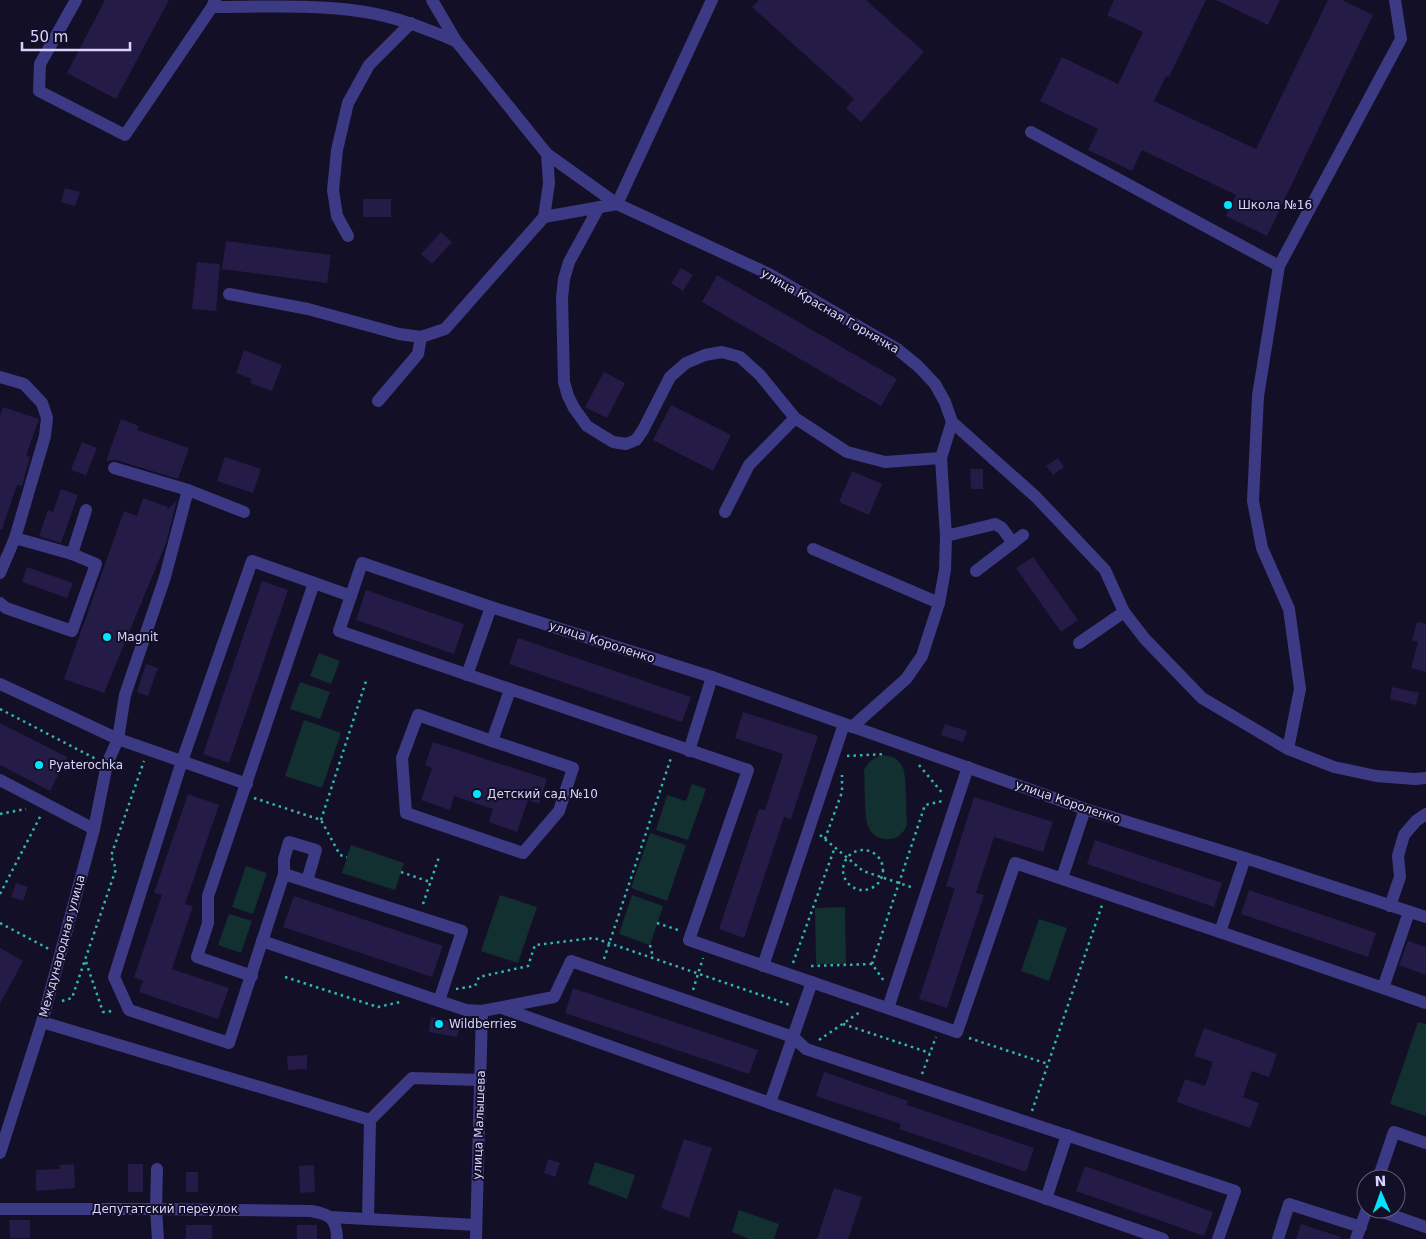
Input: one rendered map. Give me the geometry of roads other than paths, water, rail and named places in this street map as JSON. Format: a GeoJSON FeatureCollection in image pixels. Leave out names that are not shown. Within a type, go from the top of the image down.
{"type":"FeatureCollection","features":[{"type":"Feature","properties":{"kind":"street"},"geometry":{"type":"LineString","coordinates":[[76,0],[40,64],[39,91],[125,134],[213,3],[312,7],[364,12],[410,23],[456,41]]}},
{"type":"Feature","properties":{"kind":"street","name":"улица Красная Горнячка"},"geometry":{"type":"LineString","coordinates":[[432,0],[456,41],[547,154],[617,204],[769,274],[897,349],[918,366],[935,384],[945,402],[952,422],[1036,497],[1105,570],[1124,612],[1145,639],[1202,698],[1288,749],[1334,767],[1376,776],[1426,778]]}},
{"type":"Feature","properties":{"kind":"street"},"geometry":{"type":"LineString","coordinates":[[544,217],[617,204],[712,0]]}},
{"type":"Feature","properties":{"kind":"street"},"geometry":{"type":"LineString","coordinates":[[1288,749],[1300,689],[1289,609],[1262,548],[1253,501],[1258,396],[1279,266],[1401,39],[1395,0]]}},
{"type":"Feature","properties":{"kind":"street"},"geometry":{"type":"LineString","coordinates":[[348,236],[337,216],[333,190],[337,150],[348,103],[370,65],[410,23]]}},
{"type":"Feature","properties":{"kind":"street"},"geometry":{"type":"LineString","coordinates":[[1031,132],[1279,266]]}},
{"type":"Feature","properties":{"kind":"street"},"geometry":{"type":"LineString","coordinates":[[229,294],[308,309],[399,334],[421,337],[445,329],[544,217],[549,183],[547,154]]}},
{"type":"Feature","properties":{"kind":"street"},"geometry":{"type":"LineString","coordinates":[[599,207],[569,262],[564,279],[562,298],[564,382],[574,408],[587,426],[613,442],[626,444],[636,440],[670,377],[686,363],[705,355],[722,352],[740,357],[760,375],[795,418],[847,452],[886,462],[942,458]]}},
{"type":"Feature","properties":{"kind":"street"},"geometry":{"type":"LineString","coordinates":[[378,402],[418,354],[421,337]]}},
{"type":"Feature","properties":{"kind":"street"},"geometry":{"type":"LineString","coordinates":[[0,377],[24,384],[42,403],[47,418],[45,436],[15,538],[0,572]]}},
{"type":"Feature","properties":{"kind":"street"},"geometry":{"type":"LineString","coordinates":[[725,512],[749,465],[795,418]]}},
{"type":"Feature","properties":{"kind":"street"},"geometry":{"type":"LineString","coordinates":[[763,966],[810,827],[848,725],[906,680],[922,656],[939,603],[945,570],[946,536],[942,458],[952,422]]}},
{"type":"Feature","properties":{"kind":"street"},"geometry":{"type":"LineString","coordinates":[[114,468],[188,490],[244,512]]}},
{"type":"Feature","properties":{"kind":"street","name":"Международная улица"},"geometry":{"type":"LineString","coordinates":[[0,1153],[4,1130],[42,1022],[94,829],[107,764],[118,738],[125,695],[165,577],[188,490]]}},
{"type":"Feature","properties":{"kind":"street"},"geometry":{"type":"LineString","coordinates":[[72,554],[86,510]]}},
{"type":"Feature","properties":{"kind":"street"},"geometry":{"type":"LineString","coordinates":[[946,536],[995,524],[1002,528],[1013,543]]}},
{"type":"Feature","properties":{"kind":"street"},"geometry":{"type":"LineString","coordinates":[[976,571],[1024,535]]}},
{"type":"Feature","properties":{"kind":"street"},"geometry":{"type":"LineString","coordinates":[[0,603],[6,608],[72,631],[96,564],[72,554],[15,538]]}},
{"type":"Feature","properties":{"kind":"street"},"geometry":{"type":"LineString","coordinates":[[813,549],[939,603]]}},
{"type":"Feature","properties":{"kind":"street"},"geometry":{"type":"LineString","coordinates":[[307,882],[316,850],[289,842],[284,859],[284,874],[229,1043],[129,1010],[114,977],[182,761],[252,561],[351,596],[339,631],[748,770],[689,940],[958,1032],[1016,863],[1426,1003]]}},
{"type":"Feature","properties":{"kind":"street","name":"улица Короленко"},"geometry":{"type":"LineString","coordinates":[[351,596],[362,563],[712,677],[1085,809],[1245,858],[1426,917]]}},
{"type":"Feature","properties":{"kind":"street"},"geometry":{"type":"LineString","coordinates":[[252,976],[197,957],[208,923],[208,896],[314,583]]}},
{"type":"Feature","properties":{"kind":"street"},"geometry":{"type":"LineString","coordinates":[[467,675],[491,606]]}},
{"type":"Feature","properties":{"kind":"street"},"geometry":{"type":"LineString","coordinates":[[1079,643],[1124,612]]}},
{"type":"Feature","properties":{"kind":"street"},"geometry":{"type":"LineString","coordinates":[[689,751],[712,677]]}},
{"type":"Feature","properties":{"kind":"street"},"geometry":{"type":"LineString","coordinates":[[0,684],[118,738],[182,761],[245,789]]}},
{"type":"Feature","properties":{"kind":"street"},"geometry":{"type":"LineString","coordinates":[[492,741],[510,690]]}},
{"type":"Feature","properties":{"kind":"street"},"geometry":{"type":"LineString","coordinates":[[418,715],[492,741],[573,768],[559,810],[523,853],[406,813],[402,758],[418,715]]}},
{"type":"Feature","properties":{"kind":"street"},"geometry":{"type":"LineString","coordinates":[[888,1008],[968,767]]}},
{"type":"Feature","properties":{"kind":"street"},"geometry":{"type":"LineString","coordinates":[[0,780],[94,829]]}},
{"type":"Feature","properties":{"kind":"street"},"geometry":{"type":"LineString","coordinates":[[1062,878],[1085,809]]}},
{"type":"Feature","properties":{"kind":"street"},"geometry":{"type":"LineString","coordinates":[[1390,906],[1400,877],[1398,856],[1404,835],[1416,821],[1426,814]]}},
{"type":"Feature","properties":{"kind":"street"},"geometry":{"type":"LineString","coordinates":[[1220,932],[1245,858]]}},
{"type":"Feature","properties":{"kind":"street"},"geometry":{"type":"LineString","coordinates":[[284,874],[462,932],[439,1001]]}},
{"type":"Feature","properties":{"kind":"street"},"geometry":{"type":"LineString","coordinates":[[1383,988],[1409,912]]}},
{"type":"Feature","properties":{"kind":"street"},"geometry":{"type":"LineString","coordinates":[[262,941],[466,1010],[482,1011],[554,997],[571,961],[600,970],[793,1037],[806,1049],[1235,1191],[1218,1239]]}},
{"type":"Feature","properties":{"kind":"street"},"geometry":{"type":"LineString","coordinates":[[770,1103],[812,982]]}},
{"type":"Feature","properties":{"kind":"street"},"geometry":{"type":"LineString","coordinates":[[501,1007],[770,1103],[1163,1239]]}},
{"type":"Feature","properties":{"kind":"street","name":"улица Малышева"},"geometry":{"type":"LineString","coordinates":[[476,1239],[482,1011]]}},
{"type":"Feature","properties":{"kind":"street"},"geometry":{"type":"LineString","coordinates":[[42,1022],[370,1120]]}},
{"type":"Feature","properties":{"kind":"street"},"geometry":{"type":"LineString","coordinates":[[368,1219],[370,1120],[412,1078],[481,1080]]}},
{"type":"Feature","properties":{"kind":"street"},"geometry":{"type":"LineString","coordinates":[[1381,1169],[1394,1132],[1426,1143]]}},
{"type":"Feature","properties":{"kind":"street"},"geometry":{"type":"LineString","coordinates":[[1046,1199],[1067,1135]]}},
{"type":"Feature","properties":{"kind":"street"},"geometry":{"type":"LineString","coordinates":[[157,1169],[156,1209],[158,1239]]}},
{"type":"Feature","properties":{"kind":"street"},"geometry":{"type":"LineString","coordinates":[[1278,1239],[1289,1204],[1358,1233],[1363,1219]]}},
{"type":"Feature","properties":{"kind":"street","name":"Депутатский переулок"},"geometry":{"type":"LineString","coordinates":[[0,1210],[311,1210],[323,1212],[330,1217],[476,1225]]}},
{"type":"Feature","properties":{"kind":"street"},"geometry":{"type":"LineString","coordinates":[[330,1217],[335,1223],[337,1239]]}},
{"type":"Feature","properties":{"kind":"street"},"geometry":{"type":"LineString","coordinates":[[1405,1219],[1426,1226]]}},
{"type":"Feature","properties":{"kind":"place","name":"Школа №16"},"geometry":{"type":"Point","coordinates":[1228,205]}},
{"type":"Feature","properties":{"kind":"place","name":"Magnit"},"geometry":{"type":"Point","coordinates":[107,637]}},
{"type":"Feature","properties":{"kind":"place","name":"Pyaterochka"},"geometry":{"type":"Point","coordinates":[39,765]}},
{"type":"Feature","properties":{"kind":"place","name":"Детский сад №10"},"geometry":{"type":"Point","coordinates":[477,794]}},
{"type":"Feature","properties":{"kind":"place","name":"Wildberries"},"geometry":{"type":"Point","coordinates":[439,1024]}}]}
